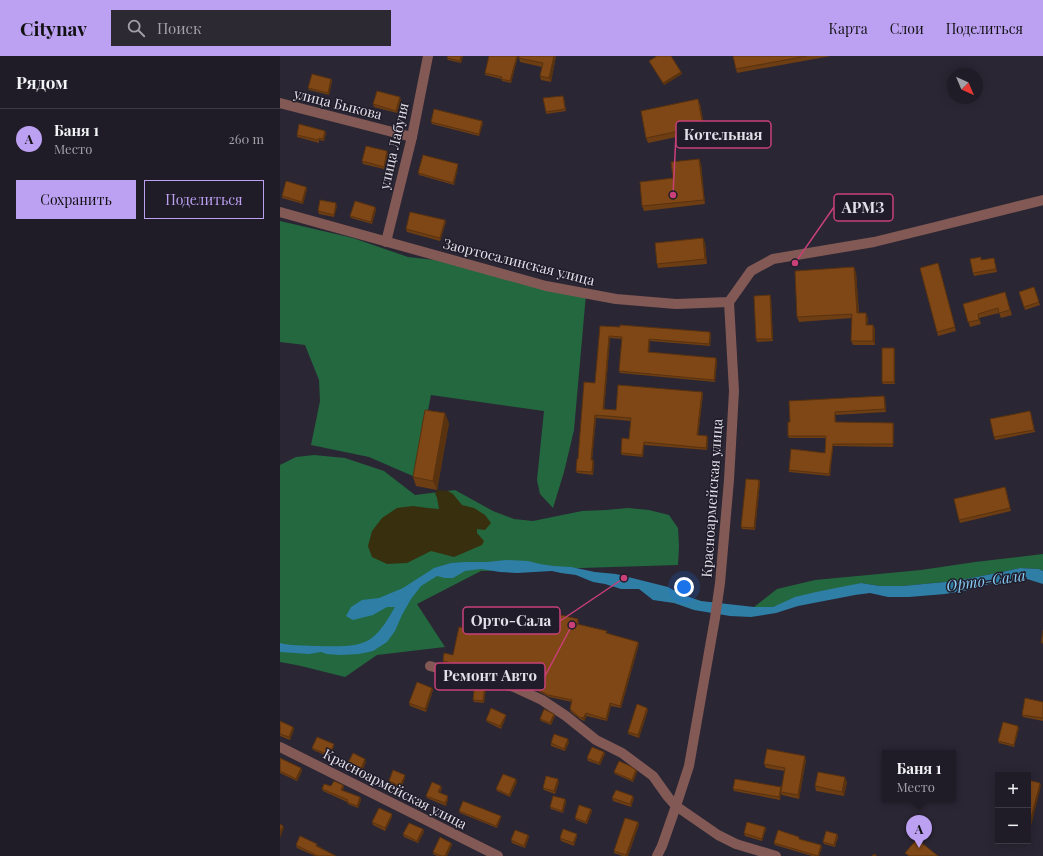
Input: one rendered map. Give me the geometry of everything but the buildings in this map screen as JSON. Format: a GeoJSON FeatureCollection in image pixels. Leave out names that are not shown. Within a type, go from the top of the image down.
{"type":"FeatureCollection","features":[{"type":"Feature","properties":{"kind":"street","name":"улица Лабуня"},"geometry":{"type":"LineString","coordinates":[[386,242],[412,137],[428,56]]}},
{"type":"Feature","properties":{"kind":"street","name":"улица Быкова"},"geometry":{"type":"LineString","coordinates":[[280,104],[412,137]]}},
{"type":"Feature","properties":{"kind":"street"},"geometry":{"type":"LineString","coordinates":[[729,302],[751,271],[773,259],[874,242],[1043,200]]}},
{"type":"Feature","properties":{"kind":"street","name":"Заортосалинская улица"},"geometry":{"type":"LineString","coordinates":[[280,212],[546,286],[616,299],[676,304],[729,302]]}},
{"type":"Feature","properties":{"kind":"street","name":"Красноармейская улица"},"geometry":{"type":"LineString","coordinates":[[657,856],[662,846],[689,766],[719,591],[730,480],[734,391],[729,302]]}},
{"type":"Feature","properties":{"kind":"street"},"geometry":{"type":"LineString","coordinates":[[430,666],[514,687],[542,700],[566,716],[596,740],[622,754],[653,776],[676,806],[718,835],[736,844],[776,856]]}},
{"type":"Feature","properties":{"kind":"street","name":"Красноармейская улица"},"geometry":{"type":"LineString","coordinates":[[280,747],[498,856]]}},
{"type":"Feature","properties":{"kind":"green space"},"geometry":{"type":"Polygon","coordinates":[[[280,221],[353,238],[408,257],[462,263],[586,294],[574,430],[564,472],[553,508],[540,494],[537,480],[544,411],[431,395],[415,477],[369,457],[311,445],[320,401],[319,380],[305,345],[280,342],[280,221]]]}},
{"type":"Feature","properties":{"kind":"green space"},"geometry":{"type":"Polygon","coordinates":[[[314,455],[345,458],[384,471],[415,495],[455,490],[493,511],[514,519],[533,521],[582,511],[628,508],[649,510],[669,515],[678,528],[678,565],[481,571],[417,604],[445,647],[377,655],[345,677],[280,662],[280,465],[296,457],[314,455]]]}},
{"type":"Feature","properties":{"kind":"green space"},"geometry":{"type":"Polygon","coordinates":[[[1043,554],[1043,571],[1039,569],[1020,568],[956,581],[902,586],[880,586],[861,583],[773,607],[754,607],[777,589],[815,580],[921,570],[1043,554]]]}},
{"type":"Feature","properties":{"kind":"sand"},"geometry":{"type":"Polygon","coordinates":[[[437,490],[448,491],[453,494],[462,505],[474,508],[485,515],[491,523],[485,530],[477,529],[477,533],[484,541],[482,545],[454,557],[431,551],[407,563],[387,564],[372,557],[368,546],[372,531],[382,518],[397,508],[413,506],[439,509],[435,493],[437,490]]]}},
{"type":"Feature","properties":{"kind":"water"},"geometry":{"type":"Polygon","coordinates":[[[506,560],[528,561],[540,564],[616,574],[668,587],[680,594],[701,601],[754,607],[773,607],[795,597],[861,583],[880,586],[902,586],[956,581],[1020,568],[1039,569],[1043,571],[1043,584],[1027,579],[989,584],[945,594],[909,597],[888,597],[870,593],[798,606],[776,613],[751,617],[730,616],[694,610],[674,603],[653,600],[639,589],[621,589],[593,582],[576,575],[552,571],[517,573],[481,569],[465,571],[453,578],[437,576],[421,586],[411,599],[395,631],[387,642],[373,651],[359,654],[340,655],[321,652],[309,654],[280,652],[280,643],[288,645],[337,646],[353,645],[367,641],[379,631],[395,607],[387,607],[373,615],[353,620],[346,616],[351,607],[362,600],[379,598],[403,588],[434,568],[451,563],[506,560]]]}},
{"type":"Feature","properties":{"kind":"place","name":"Котельная"},"geometry":{"type":"Point","coordinates":[673,195]}},
{"type":"Feature","properties":{"kind":"place","name":"АРМЗ"},"geometry":{"type":"Point","coordinates":[795,263]}},
{"type":"Feature","properties":{"kind":"place","name":"Орто-Сала"},"geometry":{"type":"Point","coordinates":[624,578]}},
{"type":"Feature","properties":{"kind":"place","name":"Ремонт Авто"},"geometry":{"type":"Point","coordinates":[572,625]}},
{"type":"Feature","properties":{"kind":"place","name":"Баня 1"},"geometry":{"type":"Point","coordinates":[919,848]}}]}
